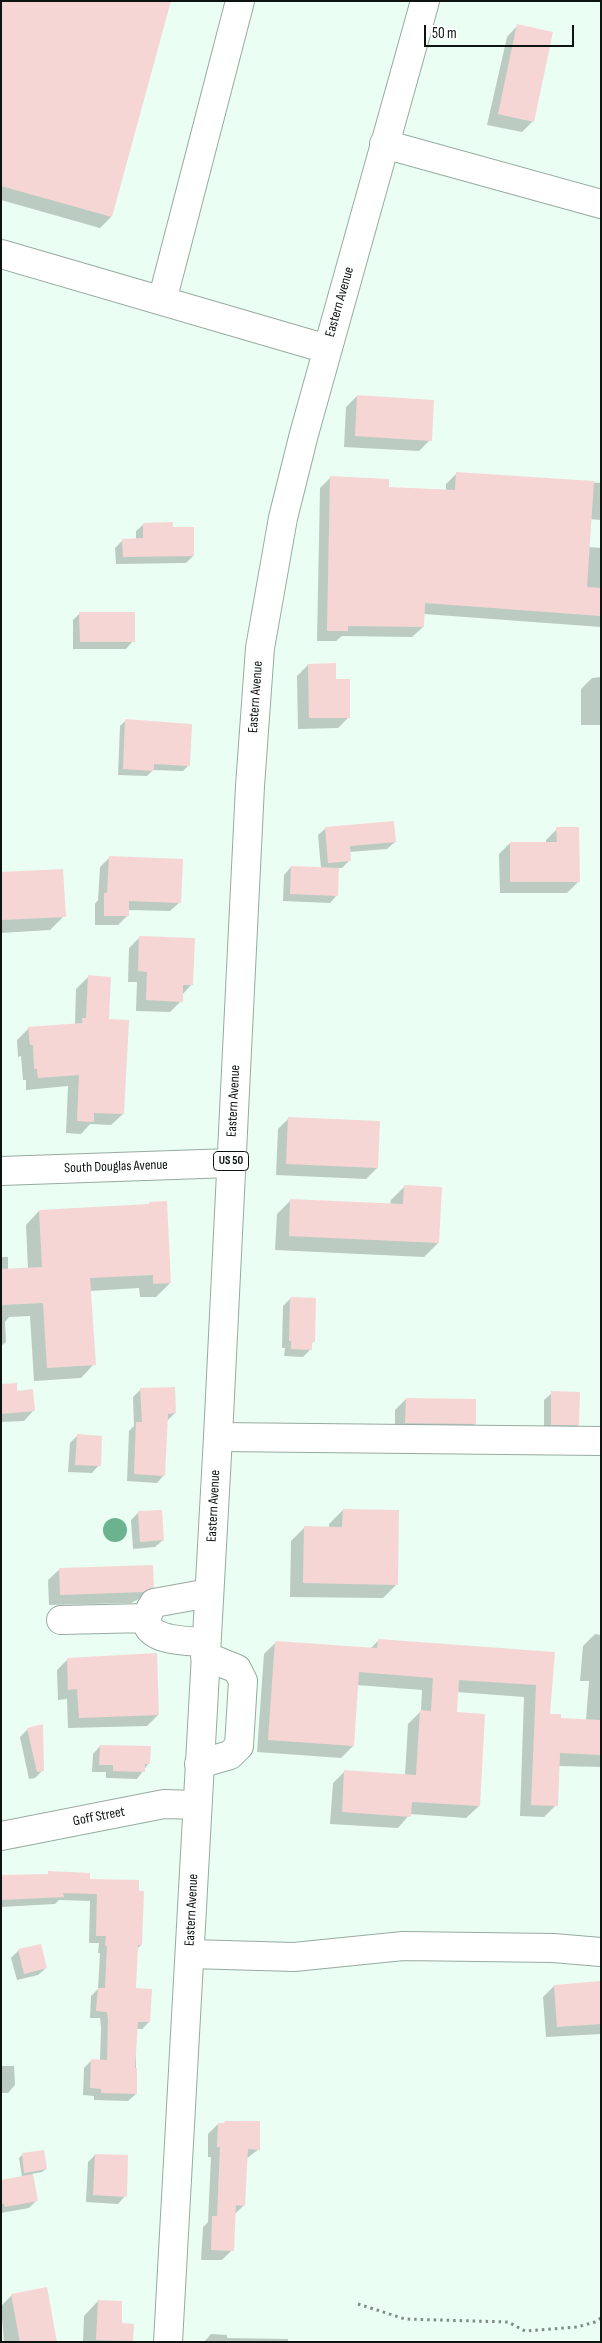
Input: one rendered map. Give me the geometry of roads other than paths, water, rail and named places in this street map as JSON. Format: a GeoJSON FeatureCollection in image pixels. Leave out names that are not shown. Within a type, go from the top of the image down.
{"type":"FeatureCollection","features":[{"type":"Feature","properties":{"kind":"main road"},"geometry":{"type":"LineString","coordinates":[[162,301],[240,1]]}},
{"type":"Feature","properties":{"kind":"main road","name":"Eastern Avenue"},"geometry":{"type":"LineString","coordinates":[[168,2342],[218,1437],[250,786],[260,648],[283,518],[327,349],[426,1]]}},
{"type":"Feature","properties":{"kind":"main road"},"geometry":{"type":"LineString","coordinates":[[384,144],[601,204]]}},
{"type":"Feature","properties":{"kind":"main road"},"geometry":{"type":"LineString","coordinates":[[1,254],[327,349]]}},
{"type":"Feature","properties":{"kind":"main road","name":"South Douglas Avenue"},"geometry":{"type":"LineString","coordinates":[[1,1171],[231,1162]]}},
{"type":"Feature","properties":{"kind":"main road"},"geometry":{"type":"LineString","coordinates":[[218,1437],[601,1441]]}},
{"type":"Feature","properties":{"kind":"main road"},"geometry":{"type":"LineString","coordinates":[[199,1764],[230,1755],[239,1746],[243,1681],[237,1669],[206,1649],[161,1637],[152,1632],[147,1618],[154,1603],[209,1593]]}},
{"type":"Feature","properties":{"kind":"main road"},"geometry":{"type":"LineString","coordinates":[[61,1620],[147,1618]]}},
{"type":"Feature","properties":{"kind":"main road","name":"Goff Street"},"geometry":{"type":"LineString","coordinates":[[1,1836],[164,1804],[197,1805]]}},
{"type":"Feature","properties":{"kind":"main road"},"geometry":{"type":"LineString","coordinates":[[190,1954],[294,1957],[403,1946],[554,1948],[601,1952]]}}]}
